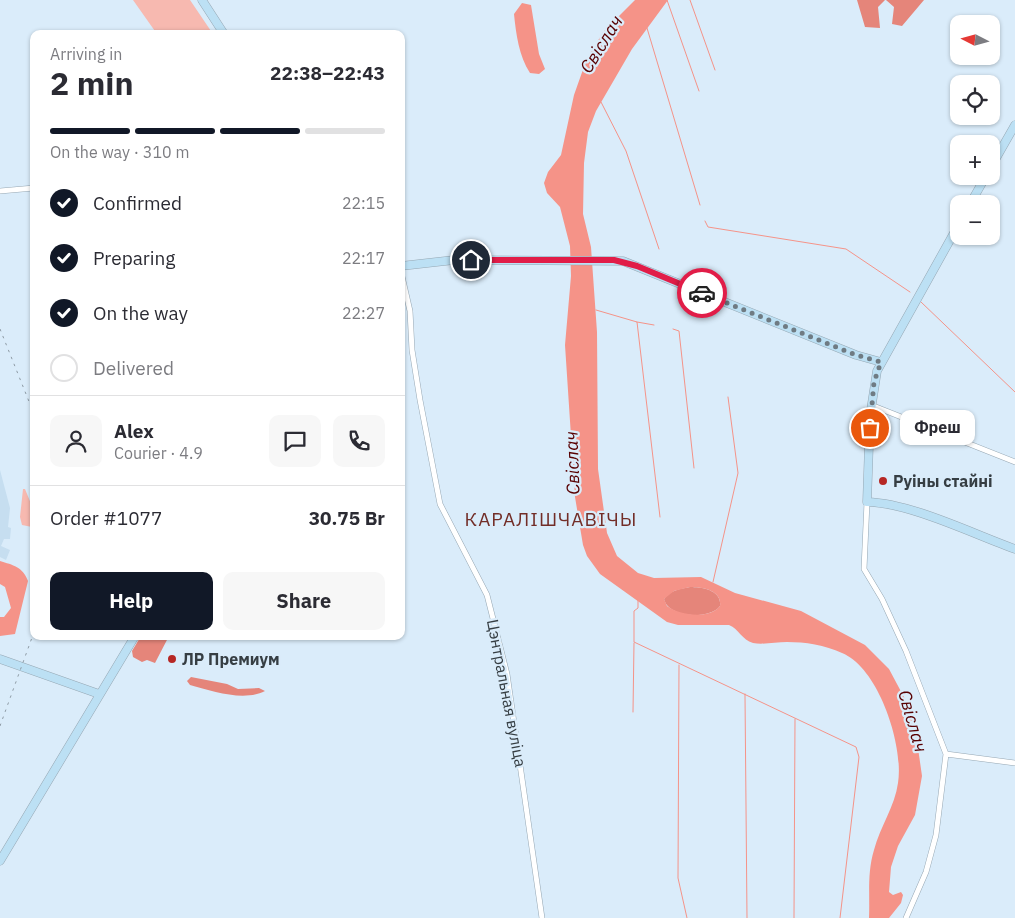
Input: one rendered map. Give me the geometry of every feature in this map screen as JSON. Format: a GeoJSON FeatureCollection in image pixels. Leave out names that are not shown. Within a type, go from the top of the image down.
{"type":"FeatureCollection","features":[{"type":"Feature","properties":{"kind":"street"},"geometry":{"type":"LineString","coordinates":[[202,0],[221,30]]}},
{"type":"Feature","properties":{"kind":"street"},"geometry":{"type":"LineString","coordinates":[[1000,151],[1015,125]]}},
{"type":"Feature","properties":{"kind":"street"},"geometry":{"type":"LineString","coordinates":[[0,191],[30,188]]}},
{"type":"Feature","properties":{"kind":"street"},"geometry":{"type":"LineString","coordinates":[[906,918],[926,872],[936,835],[946,754],[906,651],[882,599],[864,569],[871,404],[877,371],[881,362],[950,240]]}},
{"type":"Feature","properties":{"kind":"street"},"geometry":{"type":"LineString","coordinates":[[405,265],[440,260],[605,260],[637,266],[856,355],[881,362]]}},
{"type":"Feature","properties":{"kind":"street","name":"Цэнтральная вуліца"},"geometry":{"type":"LineString","coordinates":[[405,289],[410,311],[412,350],[420,400],[440,504],[487,595],[507,674],[542,918]]}},
{"type":"Feature","properties":{"kind":"street"},"geometry":{"type":"LineString","coordinates":[[871,404],[1015,462]]}},
{"type":"Feature","properties":{"kind":"street"},"geometry":{"type":"LineString","coordinates":[[867,502],[885,502],[912,510],[1015,550]]}},
{"type":"Feature","properties":{"kind":"street"},"geometry":{"type":"LineString","coordinates":[[0,861],[133,640]]}},
{"type":"Feature","properties":{"kind":"street"},"geometry":{"type":"LineString","coordinates":[[0,660],[99,694]]}},
{"type":"Feature","properties":{"kind":"street"},"geometry":{"type":"LineString","coordinates":[[946,754],[1015,763]]}},
{"type":"Feature","properties":{"kind":"shaded area"},"geometry":{"type":"Polygon","coordinates":[[[133,0],[190,0],[210,30],[154,30],[133,0]]]}},
{"type":"Feature","properties":{"kind":"shaded area"},"geometry":{"type":"Polygon","coordinates":[[[857,0],[885,0],[878,7],[880,28],[865,27],[857,0]]]}},
{"type":"Feature","properties":{"kind":"shaded area"},"geometry":{"type":"Polygon","coordinates":[[[886,0],[924,0],[902,26],[892,24],[894,7],[886,0]]]}},
{"type":"Feature","properties":{"kind":"shaded area"},"geometry":{"type":"Polygon","coordinates":[[[0,470],[10,508],[8,527],[11,528],[10,539],[4,539],[1,546],[10,550],[6,560],[0,557],[0,470]]]}},
{"type":"Feature","properties":{"kind":"shaded area"},"geometry":{"type":"Polygon","coordinates":[[[23,489],[25,489],[30,501],[30,527],[22,525],[20,517],[23,489]]]}},
{"type":"Feature","properties":{"kind":"shaded area"},"geometry":{"type":"Polygon","coordinates":[[[690,587],[710,590],[715,593],[720,601],[720,606],[708,613],[690,615],[673,610],[667,605],[664,599],[669,594],[676,590],[690,587]]]}},
{"type":"Feature","properties":{"kind":"shaded area"},"geometry":{"type":"Polygon","coordinates":[[[139,640],[167,640],[155,663],[147,660],[142,662],[133,657],[132,651],[139,640]]]}},
{"type":"Feature","properties":{"kind":"shaded area"},"geometry":{"type":"Polygon","coordinates":[[[191,677],[227,684],[238,689],[259,688],[265,691],[247,696],[238,696],[190,685],[187,681],[191,677]]]}},
{"type":"Feature","properties":{"kind":"water","name":"Свіслач"},"geometry":{"type":"Polygon","coordinates":[[[635,0],[668,0],[632,49],[596,111],[588,132],[584,163],[583,214],[591,247],[597,332],[598,469],[607,533],[617,556],[638,573],[654,578],[701,577],[735,593],[801,611],[865,645],[889,669],[905,699],[916,734],[922,776],[915,815],[898,846],[891,867],[889,892],[893,895],[901,892],[903,895],[901,903],[889,918],[869,918],[870,876],[877,841],[896,792],[899,767],[893,730],[878,691],[867,674],[855,661],[842,653],[822,646],[794,642],[753,643],[749,642],[729,625],[678,625],[667,622],[600,574],[587,556],[583,545],[575,497],[565,345],[571,276],[570,246],[560,207],[547,193],[544,183],[548,172],[561,155],[574,95],[586,61],[603,32],[635,0]],[[695,587],[674,591],[664,599],[667,606],[686,614],[702,615],[720,606],[720,601],[715,593],[695,587]]]}},
{"type":"Feature","properties":{"kind":"water"},"geometry":{"type":"Polygon","coordinates":[[[522,3],[531,5],[539,54],[545,69],[539,74],[530,73],[519,45],[514,14],[522,3]]]}},
{"type":"Feature","properties":{"kind":"water"},"geometry":{"type":"Polygon","coordinates":[[[0,561],[13,565],[20,570],[28,581],[15,634],[0,636],[0,617],[4,617],[11,608],[5,587],[0,584],[0,561]]]}},
{"type":"Feature","properties":{"kind":"waterway"},"geometry":{"type":"LineString","coordinates":[[667,0],[699,91]]}},
{"type":"Feature","properties":{"kind":"waterway"},"geometry":{"type":"LineString","coordinates":[[690,0],[715,70]]}},
{"type":"Feature","properties":{"kind":"waterway"},"geometry":{"type":"LineString","coordinates":[[647,28],[700,205]]}},
{"type":"Feature","properties":{"kind":"waterway"},"geometry":{"type":"LineString","coordinates":[[601,102],[626,151],[659,249]]}},
{"type":"Feature","properties":{"kind":"waterway"},"geometry":{"type":"LineString","coordinates":[[705,221],[708,227],[846,249],[910,292]]}},
{"type":"Feature","properties":{"kind":"waterway"},"geometry":{"type":"LineString","coordinates":[[921,302],[1015,392]]}},
{"type":"Feature","properties":{"kind":"waterway"},"geometry":{"type":"LineString","coordinates":[[596,310],[637,322],[660,517]]}},
{"type":"Feature","properties":{"kind":"waterway"},"geometry":{"type":"LineString","coordinates":[[637,322],[654,325]]}},
{"type":"Feature","properties":{"kind":"waterway"},"geometry":{"type":"LineString","coordinates":[[673,329],[679,331],[694,468]]}},
{"type":"Feature","properties":{"kind":"waterway"},"geometry":{"type":"LineString","coordinates":[[713,582],[738,473],[728,397]]}},
{"type":"Feature","properties":{"kind":"waterway"},"geometry":{"type":"LineString","coordinates":[[638,600],[638,608],[634,611],[634,642],[856,747],[859,757],[840,918]]}},
{"type":"Feature","properties":{"kind":"waterway"},"geometry":{"type":"LineString","coordinates":[[633,712],[634,643]]}},
{"type":"Feature","properties":{"kind":"waterway"},"geometry":{"type":"LineString","coordinates":[[679,665],[678,878],[687,918]]}},
{"type":"Feature","properties":{"kind":"waterway"},"geometry":{"type":"LineString","coordinates":[[745,694],[747,918]]}},
{"type":"Feature","properties":{"kind":"waterway"},"geometry":{"type":"LineString","coordinates":[[794,918],[795,719]]}},
{"type":"Feature","properties":{"kind":"railway"},"geometry":{"type":"LineString","coordinates":[[0,329],[30,404]]}},
{"type":"Feature","properties":{"kind":"railway"},"geometry":{"type":"LineString","coordinates":[[0,726],[31,640]]}},
{"type":"Feature","properties":{"kind":"way so far"},"geometry":{"type":"LineString","coordinates":[[702,293],[856,355],[881,362],[874,382],[870,428]]}},
{"type":"Feature","properties":{"kind":"place","name":"Фреш"},"geometry":{"type":"Point","coordinates":[870,428]}},
{"type":"Feature","properties":{"kind":"place","name":"Руіны стайні"},"geometry":{"type":"Point","coordinates":[883,481]}},
{"type":"Feature","properties":{"kind":"place","name":"ЛР Премиум"},"geometry":{"type":"Point","coordinates":[172,659]}},
{"type":"Feature","properties":{"kind":"district","name":"КАРАЛІШЧАВІЧЫ"},"geometry":{"type":"Point","coordinates":[551,519]}},
{"type":"Feature","properties":{"kind":"route"},"geometry":{"type":"LineString","coordinates":[[471,260],[614,260],[630,263],[702,293]]}}]}
